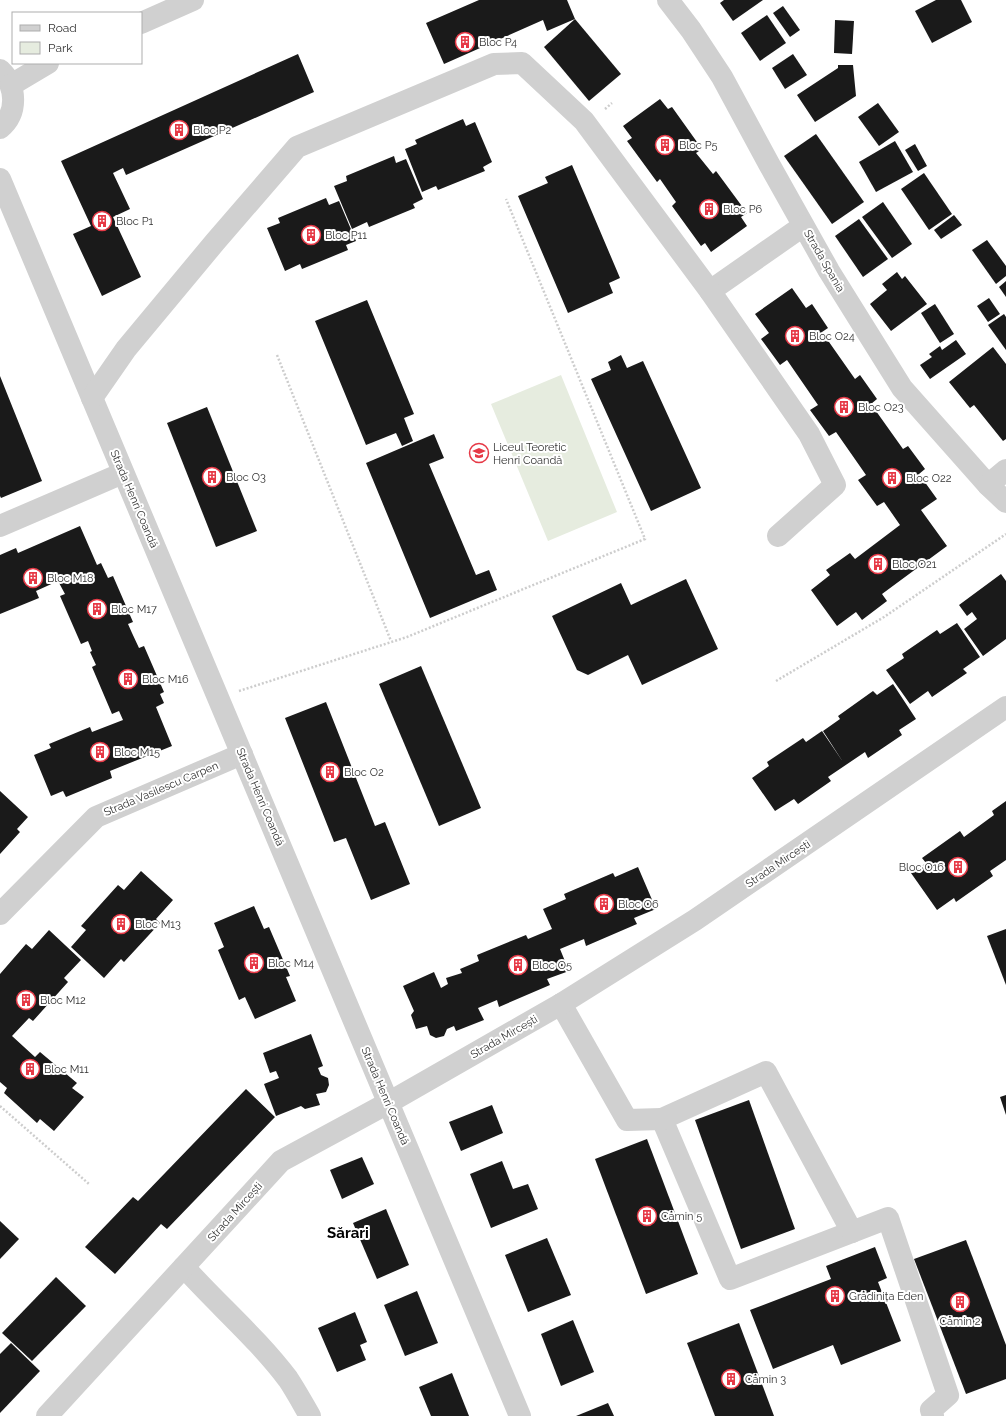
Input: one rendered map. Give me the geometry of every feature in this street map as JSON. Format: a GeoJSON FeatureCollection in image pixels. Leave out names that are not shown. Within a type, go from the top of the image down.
{"type":"FeatureCollection","features":[{"type":"Feature","properties":{"kind":"street"},"geometry":{"type":"LineString","coordinates":[[142,22],[193,0]]}},
{"type":"Feature","properties":{"kind":"street","name":"Strada Spania"},"geometry":{"type":"LineString","coordinates":[[668,0],[722,77],[829,272],[902,388],[988,485],[1006,502]]}},
{"type":"Feature","properties":{"kind":"street"},"geometry":{"type":"LineString","coordinates":[[92,398],[126,349],[215,242],[297,147],[494,64],[522,63],[584,121],[710,291],[809,434],[835,485],[778,536]]}},
{"type":"Feature","properties":{"kind":"street"},"geometry":{"type":"LineString","coordinates":[[0,128],[6,123],[12,111],[14,98],[6,78],[45,64]]}},
{"type":"Feature","properties":{"kind":"street","name":"Strada Henri Coandă"},"geometry":{"type":"LineString","coordinates":[[0,179],[520,1416]]}},
{"type":"Feature","properties":{"kind":"street"},"geometry":{"type":"LineString","coordinates":[[710,291],[803,226]]}},
{"type":"Feature","properties":{"kind":"street"},"geometry":{"type":"LineString","coordinates":[[988,485],[1006,470]]}},
{"type":"Feature","properties":{"kind":"street"},"geometry":{"type":"LineString","coordinates":[[0,526],[123,473]]}},
{"type":"Feature","properties":{"kind":"street","name":"Strada Mircești"},"geometry":{"type":"LineString","coordinates":[[47,1416],[281,1161],[388,1103],[561,1004],[695,920],[1006,706]]}},
{"type":"Feature","properties":{"kind":"street","name":"Strada Vasilescu Carpen"},"geometry":{"type":"LineString","coordinates":[[0,914],[96,817],[242,754]]}},
{"type":"Feature","properties":{"kind":"street"},"geometry":{"type":"LineString","coordinates":[[561,1004],[627,1120],[662,1119],[766,1072],[852,1232]]}},
{"type":"Feature","properties":{"kind":"street"},"geometry":{"type":"LineString","coordinates":[[662,1119],[730,1279],[888,1218],[948,1395],[931,1410],[933,1416]]}},
{"type":"Feature","properties":{"kind":"street"},"geometry":{"type":"LineString","coordinates":[[184,1267],[208,1294],[245,1330],[288,1380],[310,1416]]}},
{"type":"Feature","properties":{"kind":"path"},"geometry":{"type":"LineString","coordinates":[[267,681],[414,634],[646,539],[506,199]]}},
{"type":"Feature","properties":{"kind":"path"},"geometry":{"type":"LineString","coordinates":[[277,355],[391,641]]}},
{"type":"Feature","properties":{"kind":"path"},"geometry":{"type":"LineString","coordinates":[[776,681],[884,617],[1006,534]]}},
{"type":"Feature","properties":{"kind":"path"},"geometry":{"type":"LineString","coordinates":[[0,1106],[89,1184]]}},
{"type":"Feature","properties":{"kind":"green space"},"geometry":{"type":"Polygon","coordinates":[[[561,375],[617,512],[548,541],[491,404],[561,375]]]}},
{"type":"Feature","properties":{"kind":"building","name":"Bloc P4"},"geometry":{"type":"Polygon","coordinates":[[[479,0],[567,0],[575,19],[547,31],[543,20],[444,64],[426,23],[479,0]]]}},
{"type":"Feature","properties":{"kind":"building"},"geometry":{"type":"Polygon","coordinates":[[[724,0],[763,0],[733,21],[720,3],[724,0]]]}},
{"type":"Feature","properties":{"kind":"building"},"geometry":{"type":"Polygon","coordinates":[[[936,0],[961,0],[972,22],[932,43],[915,11],[936,0]]]}},
{"type":"Feature","properties":{"kind":"building"},"geometry":{"type":"Polygon","coordinates":[[[783,6],[800,30],[790,37],[773,13],[783,6]]]}},
{"type":"Feature","properties":{"kind":"building"},"geometry":{"type":"Polygon","coordinates":[[[767,15],[786,43],[760,61],[741,33],[767,15]]]}},
{"type":"Feature","properties":{"kind":"building","name":"Bloc P4"},"geometry":{"type":"Polygon","coordinates":[[[575,19],[621,74],[589,101],[544,47],[575,19]]]}},
{"type":"Feature","properties":{"kind":"building"},"geometry":{"type":"Polygon","coordinates":[[[835,20],[854,21],[852,54],[834,53],[835,20]]]}},
{"type":"Feature","properties":{"kind":"building"},"geometry":{"type":"Polygon","coordinates":[[[298,54],[314,92],[126,175],[123,168],[113,173],[130,209],[113,217],[141,277],[102,296],[73,234],[91,226],[61,161],[298,54]]]}},
{"type":"Feature","properties":{"kind":"building"},"geometry":{"type":"Polygon","coordinates":[[[793,54],[807,75],[785,89],[772,68],[793,54]]]}},
{"type":"Feature","properties":{"kind":"building"},"geometry":{"type":"Polygon","coordinates":[[[838,65],[853,65],[856,96],[815,122],[797,95],[838,68],[838,65]]]}},
{"type":"Feature","properties":{"kind":"building"},"geometry":{"type":"Polygon","coordinates":[[[660,99],[668,109],[672,107],[702,149],[696,153],[713,174],[716,171],[747,213],[741,217],[747,226],[711,252],[705,243],[701,246],[672,206],[676,202],[660,179],[657,182],[627,141],[632,138],[623,126],[660,99]]]}},
{"type":"Feature","properties":{"kind":"building"},"geometry":{"type":"Polygon","coordinates":[[[878,103],[899,132],[879,146],[858,117],[878,103]]]}},
{"type":"Feature","properties":{"kind":"building"},"geometry":{"type":"Polygon","coordinates":[[[463,119],[466,126],[475,122],[492,162],[483,167],[485,171],[438,190],[436,186],[422,192],[405,149],[417,144],[415,140],[463,119]]]}},
{"type":"Feature","properties":{"kind":"building"},"geometry":{"type":"Polygon","coordinates":[[[816,134],[864,202],[832,224],[784,156],[816,134]]]}},
{"type":"Feature","properties":{"kind":"building"},"geometry":{"type":"Polygon","coordinates":[[[895,141],[913,172],[876,192],[859,162],[895,141]]]}},
{"type":"Feature","properties":{"kind":"building"},"geometry":{"type":"Polygon","coordinates":[[[915,144],[927,166],[918,171],[905,150],[915,144]]]}},
{"type":"Feature","properties":{"kind":"building"},"geometry":{"type":"Polygon","coordinates":[[[394,156],[396,163],[406,159],[423,199],[413,204],[415,208],[369,227],[367,222],[352,229],[334,186],[347,181],[346,176],[394,156]]]}},
{"type":"Feature","properties":{"kind":"building"},"geometry":{"type":"Polygon","coordinates":[[[572,165],[620,278],[609,283],[613,293],[568,313],[518,196],[548,183],[545,177],[572,165]]]}},
{"type":"Feature","properties":{"kind":"building"},"geometry":{"type":"Polygon","coordinates":[[[924,173],[952,214],[929,230],[901,189],[924,173]]]}},
{"type":"Feature","properties":{"kind":"building","name":"Bloc P11"},"geometry":{"type":"Polygon","coordinates":[[[326,198],[329,205],[339,201],[356,241],[346,245],[348,250],[302,269],[300,264],[285,271],[267,228],[280,223],[278,218],[326,198]]]}},
{"type":"Feature","properties":{"kind":"building"},"geometry":{"type":"Polygon","coordinates":[[[883,202],[912,244],[892,258],[862,217],[883,202]]]}},
{"type":"Feature","properties":{"kind":"building"},"geometry":{"type":"Polygon","coordinates":[[[954,215],[962,225],[941,239],[934,230],[954,215]]]}},
{"type":"Feature","properties":{"kind":"building"},"geometry":{"type":"Polygon","coordinates":[[[859,219],[888,259],[863,277],[835,236],[859,219]]]}},
{"type":"Feature","properties":{"kind":"building"},"geometry":{"type":"Polygon","coordinates":[[[987,240],[1006,266],[1006,276],[996,284],[972,250],[987,240]]]}},
{"type":"Feature","properties":{"kind":"building"},"geometry":{"type":"Polygon","coordinates":[[[897,272],[902,279],[905,276],[927,304],[891,331],[870,304],[887,290],[882,284],[897,272]]]}},
{"type":"Feature","properties":{"kind":"building"},"geometry":{"type":"Polygon","coordinates":[[[1006,281],[1006,297],[999,287],[1006,281]]]}},
{"type":"Feature","properties":{"kind":"building"},"geometry":{"type":"Polygon","coordinates":[[[792,288],[806,308],[812,304],[828,328],[822,332],[855,379],[860,375],[877,399],[871,404],[903,449],[908,446],[925,469],[919,474],[937,499],[921,510],[947,546],[882,594],[887,601],[862,620],[856,612],[837,626],[811,590],[830,575],[826,570],[850,553],[855,559],[900,525],[884,502],[877,506],[858,480],[866,475],[836,432],[829,436],[810,410],[818,405],[787,360],[780,365],[761,339],[769,333],[755,314],[792,288]]]}},
{"type":"Feature","properties":{"kind":"building"},"geometry":{"type":"Polygon","coordinates":[[[989,298],[1000,314],[988,322],[977,306],[989,298]]]}},
{"type":"Feature","properties":{"kind":"building"},"geometry":{"type":"Polygon","coordinates":[[[367,300],[414,414],[404,418],[413,441],[402,446],[396,433],[366,445],[315,321],[367,300]]]}},
{"type":"Feature","properties":{"kind":"building"},"geometry":{"type":"Polygon","coordinates":[[[935,304],[954,334],[940,343],[921,313],[935,304]]]}},
{"type":"Feature","properties":{"kind":"building"},"geometry":{"type":"Polygon","coordinates":[[[1004,314],[1006,317],[1006,350],[988,325],[1004,314]]]}},
{"type":"Feature","properties":{"kind":"building"},"geometry":{"type":"Polygon","coordinates":[[[956,340],[966,354],[930,379],[920,365],[932,357],[929,354],[940,346],[942,350],[956,340]]]}},
{"type":"Feature","properties":{"kind":"building"},"geometry":{"type":"Polygon","coordinates":[[[993,347],[1006,364],[1006,439],[1003,441],[974,405],[970,408],[949,382],[993,347]]]}},
{"type":"Feature","properties":{"kind":"building"},"geometry":{"type":"Polygon","coordinates":[[[621,355],[627,368],[643,361],[701,488],[651,511],[591,379],[611,370],[608,362],[621,355]]]}},
{"type":"Feature","properties":{"kind":"building"},"geometry":{"type":"Polygon","coordinates":[[[0,376],[42,481],[1,498],[0,496],[0,376]]]}},
{"type":"Feature","properties":{"kind":"building","name":"Bloc O3"},"geometry":{"type":"Polygon","coordinates":[[[207,407],[257,531],[216,547],[167,423],[207,407]]]}},
{"type":"Feature","properties":{"kind":"building"},"geometry":{"type":"Polygon","coordinates":[[[434,434],[444,458],[429,464],[476,575],[489,570],[497,590],[430,618],[366,463],[434,434]]]}},
{"type":"Feature","properties":{"kind":"building"},"geometry":{"type":"Polygon","coordinates":[[[80,526],[97,565],[101,563],[108,578],[113,576],[133,622],[128,624],[139,648],[144,646],[164,692],[160,694],[164,703],[156,707],[172,746],[110,771],[112,778],[66,797],[63,791],[51,796],[34,755],[51,748],[49,744],[90,727],[92,732],[123,720],[119,711],[112,714],[92,667],[96,665],[90,652],[92,651],[88,641],[81,644],[60,596],[65,594],[58,581],[36,591],[39,598],[0,614],[0,555],[16,548],[18,553],[80,526]]]}},
{"type":"Feature","properties":{"kind":"building"},"geometry":{"type":"Polygon","coordinates":[[[1001,574],[1006,581],[1006,639],[983,656],[964,629],[977,619],[972,612],[967,616],[959,605],[1001,574]]]}},
{"type":"Feature","properties":{"kind":"building"},"geometry":{"type":"Polygon","coordinates":[[[686,579],[718,649],[642,685],[628,655],[588,675],[577,670],[552,616],[621,583],[631,605],[686,579]]]}},
{"type":"Feature","properties":{"kind":"building"},"geometry":{"type":"Polygon","coordinates":[[[957,623],[980,657],[963,669],[967,673],[932,697],[928,691],[910,704],[886,670],[904,658],[902,654],[937,630],[940,634],[957,623]]]}},
{"type":"Feature","properties":{"kind":"building"},"geometry":{"type":"Polygon","coordinates":[[[421,666],[481,808],[439,826],[379,684],[421,666]]]}},
{"type":"Feature","properties":{"kind":"building"},"geometry":{"type":"Polygon","coordinates":[[[893,684],[916,719],[899,730],[902,735],[868,758],[865,752],[828,777],[831,781],[798,804],[794,799],[775,811],[752,778],[769,766],[767,762],[803,738],[806,742],[822,731],[843,762],[823,731],[840,719],[838,716],[873,691],[877,695],[893,684]]]}},
{"type":"Feature","properties":{"kind":"building","name":"Bloc O2"},"geometry":{"type":"Polygon","coordinates":[[[326,702],[375,826],[385,822],[410,884],[371,900],[346,838],[334,842],[285,718],[326,702]]]}},
{"type":"Feature","properties":{"kind":"building"},"geometry":{"type":"Polygon","coordinates":[[[0,791],[28,817],[17,829],[20,832],[0,854],[0,791]]]}},
{"type":"Feature","properties":{"kind":"building","name":"Bloc O16"},"geometry":{"type":"Polygon","coordinates":[[[1006,801],[1006,860],[990,871],[993,876],[956,902],[954,898],[937,910],[911,873],[926,863],[922,858],[960,831],[964,837],[994,815],[992,811],[1006,801]]]}},
{"type":"Feature","properties":{"kind":"building"},"geometry":{"type":"Polygon","coordinates":[[[638,867],[656,909],[634,918],[637,924],[586,946],[584,939],[560,949],[569,971],[547,979],[550,985],[499,1007],[497,1000],[478,1008],[484,1020],[456,1031],[454,1026],[447,1029],[444,1036],[436,1038],[430,1035],[427,1026],[416,1029],[411,1015],[414,1011],[403,986],[434,972],[441,988],[448,984],[446,978],[462,973],[460,969],[479,961],[477,955],[526,935],[528,939],[552,929],[543,909],[566,899],[564,894],[613,873],[615,877],[638,867]]]}},
{"type":"Feature","properties":{"kind":"building","name":"Bloc M13"},"geometry":{"type":"Polygon","coordinates":[[[141,871],[173,900],[156,919],[160,923],[124,962],[121,959],[104,978],[71,947],[86,930],[81,926],[118,885],[124,890],[141,871]]]}},
{"type":"Feature","properties":{"kind":"building","name":"Bloc M14"},"geometry":{"type":"Polygon","coordinates":[[[254,906],[264,929],[269,927],[290,976],[286,977],[296,1001],[255,1019],[245,997],[239,1000],[218,950],[224,947],[214,923],[254,906]]]}},
{"type":"Feature","properties":{"kind":"building"},"geometry":{"type":"Polygon","coordinates":[[[1006,929],[1006,985],[987,936],[1006,929]]]}},
{"type":"Feature","properties":{"kind":"building"},"geometry":{"type":"Polygon","coordinates":[[[49,930],[81,960],[64,978],[68,982],[33,1021],[29,1018],[12,1036],[35,1057],[40,1052],[77,1083],[72,1088],[84,1097],[54,1131],[40,1119],[37,1123],[4,1093],[7,1088],[0,1082],[0,974],[26,944],[32,949],[49,930]]]}},
{"type":"Feature","properties":{"kind":"building"},"geometry":{"type":"Polygon","coordinates":[[[311,1034],[323,1066],[318,1068],[321,1075],[328,1078],[329,1085],[326,1092],[316,1094],[320,1105],[305,1109],[301,1106],[276,1116],[264,1084],[279,1078],[276,1071],[270,1073],[263,1053],[311,1034]]]}},
{"type":"Feature","properties":{"kind":"building"},"geometry":{"type":"Polygon","coordinates":[[[246,1089],[275,1117],[167,1229],[161,1224],[115,1274],[85,1247],[133,1197],[138,1201],[246,1089]]]}},
{"type":"Feature","properties":{"kind":"building"},"geometry":{"type":"Polygon","coordinates":[[[1006,1095],[1006,1115],[1000,1097],[1006,1095]]]}},
{"type":"Feature","properties":{"kind":"building","name":"Cămin 5"},"geometry":{"type":"Polygon","coordinates":[[[749,1100],[795,1229],[741,1249],[695,1120],[749,1100]]]}},
{"type":"Feature","properties":{"kind":"building"},"geometry":{"type":"Polygon","coordinates":[[[492,1105],[503,1133],[461,1151],[449,1122],[492,1105]]]}},
{"type":"Feature","properties":{"kind":"building","name":"Cămin 5"},"geometry":{"type":"Polygon","coordinates":[[[647,1139],[698,1274],[646,1294],[595,1159],[647,1139]]]}},
{"type":"Feature","properties":{"kind":"building"},"geometry":{"type":"Polygon","coordinates":[[[362,1157],[374,1184],[342,1199],[330,1170],[362,1157]]]}},
{"type":"Feature","properties":{"kind":"building"},"geometry":{"type":"Polygon","coordinates":[[[502,1161],[513,1189],[528,1184],[538,1209],[491,1228],[470,1174],[502,1161]]]}},
{"type":"Feature","properties":{"kind":"building"},"geometry":{"type":"Polygon","coordinates":[[[386,1209],[409,1265],[377,1279],[353,1223],[386,1209]]]}},
{"type":"Feature","properties":{"kind":"building"},"geometry":{"type":"Polygon","coordinates":[[[0,1221],[19,1239],[0,1259],[0,1221]]]}},
{"type":"Feature","properties":{"kind":"building"},"geometry":{"type":"Polygon","coordinates":[[[547,1238],[571,1295],[528,1312],[505,1255],[547,1238]]]}},
{"type":"Feature","properties":{"kind":"building","name":"Cămin 2"},"geometry":{"type":"Polygon","coordinates":[[[966,1240],[1006,1345],[1006,1379],[966,1394],[914,1259],[966,1240]]]}},
{"type":"Feature","properties":{"kind":"building","name":"Grădinița Eden"},"geometry":{"type":"Polygon","coordinates":[[[875,1247],[887,1278],[878,1282],[901,1341],[841,1365],[833,1345],[773,1369],[750,1310],[831,1279],[826,1266],[875,1247]]]}},
{"type":"Feature","properties":{"kind":"building"},"geometry":{"type":"Polygon","coordinates":[[[56,1277],[86,1306],[32,1361],[2,1333],[56,1277]]]}},
{"type":"Feature","properties":{"kind":"building"},"geometry":{"type":"Polygon","coordinates":[[[417,1291],[438,1343],[405,1356],[384,1305],[417,1291]]]}},
{"type":"Feature","properties":{"kind":"building"},"geometry":{"type":"Polygon","coordinates":[[[355,1312],[367,1342],[360,1345],[366,1360],[337,1372],[318,1328],[355,1312]]]}},
{"type":"Feature","properties":{"kind":"building"},"geometry":{"type":"Polygon","coordinates":[[[573,1320],[594,1372],[561,1386],[541,1334],[573,1320]]]}},
{"type":"Feature","properties":{"kind":"building","name":"Cămin 3"},"geometry":{"type":"Polygon","coordinates":[[[739,1323],[774,1416],[715,1416],[687,1343],[739,1323]]]}},
{"type":"Feature","properties":{"kind":"building"},"geometry":{"type":"Polygon","coordinates":[[[11,1343],[40,1371],[0,1413],[0,1354],[11,1343]]]}},
{"type":"Feature","properties":{"kind":"building"},"geometry":{"type":"Polygon","coordinates":[[[452,1373],[469,1416],[431,1416],[419,1387],[452,1373]]]}},
{"type":"Feature","properties":{"kind":"building"},"geometry":{"type":"Polygon","coordinates":[[[608,1403],[614,1416],[576,1416],[608,1403]]]}},
{"type":"Feature","properties":{"kind":"place","name":"Bloc P4"},"geometry":{"type":"Point","coordinates":[465,42]}},
{"type":"Feature","properties":{"kind":"place","name":"Bloc P2"},"geometry":{"type":"Point","coordinates":[179,130]}},
{"type":"Feature","properties":{"kind":"place","name":"Bloc P5"},"geometry":{"type":"Point","coordinates":[665,145]}},
{"type":"Feature","properties":{"kind":"place","name":"Bloc P6"},"geometry":{"type":"Point","coordinates":[709,209]}},
{"type":"Feature","properties":{"kind":"place","name":"Bloc P1"},"geometry":{"type":"Point","coordinates":[102,221]}},
{"type":"Feature","properties":{"kind":"place","name":"Bloc P11"},"geometry":{"type":"Point","coordinates":[311,235]}},
{"type":"Feature","properties":{"kind":"place","name":"Bloc O24"},"geometry":{"type":"Point","coordinates":[795,336]}},
{"type":"Feature","properties":{"kind":"place","name":"Bloc O23"},"geometry":{"type":"Point","coordinates":[844,407]}},
{"type":"Feature","properties":{"kind":"place","name":"Liceul Teoretic Henri Coandă"},"geometry":{"type":"Point","coordinates":[479,453]}},
{"type":"Feature","properties":{"kind":"place","name":"Bloc O3"},"geometry":{"type":"Point","coordinates":[212,477]}},
{"type":"Feature","properties":{"kind":"place","name":"Bloc O22"},"geometry":{"type":"Point","coordinates":[892,478]}},
{"type":"Feature","properties":{"kind":"place","name":"Bloc O21"},"geometry":{"type":"Point","coordinates":[878,564]}},
{"type":"Feature","properties":{"kind":"place","name":"Bloc M18"},"geometry":{"type":"Point","coordinates":[33,578]}},
{"type":"Feature","properties":{"kind":"place","name":"Bloc M17"},"geometry":{"type":"Point","coordinates":[97,609]}},
{"type":"Feature","properties":{"kind":"place","name":"Bloc M16"},"geometry":{"type":"Point","coordinates":[128,679]}},
{"type":"Feature","properties":{"kind":"place","name":"Bloc M15"},"geometry":{"type":"Point","coordinates":[100,752]}},
{"type":"Feature","properties":{"kind":"place","name":"Bloc O2"},"geometry":{"type":"Point","coordinates":[330,772]}},
{"type":"Feature","properties":{"kind":"place","name":"Bloc O16"},"geometry":{"type":"Point","coordinates":[958,867]}},
{"type":"Feature","properties":{"kind":"place","name":"Bloc O6"},"geometry":{"type":"Point","coordinates":[604,904]}},
{"type":"Feature","properties":{"kind":"place","name":"Bloc M13"},"geometry":{"type":"Point","coordinates":[121,924]}},
{"type":"Feature","properties":{"kind":"place","name":"Bloc M14"},"geometry":{"type":"Point","coordinates":[254,963]}},
{"type":"Feature","properties":{"kind":"place","name":"Bloc O5"},"geometry":{"type":"Point","coordinates":[518,965]}},
{"type":"Feature","properties":{"kind":"place","name":"Bloc M12"},"geometry":{"type":"Point","coordinates":[26,1000]}},
{"type":"Feature","properties":{"kind":"place","name":"Bloc M11"},"geometry":{"type":"Point","coordinates":[30,1069]}},
{"type":"Feature","properties":{"kind":"place","name":"Cămin 5"},"geometry":{"type":"Point","coordinates":[647,1216]}},
{"type":"Feature","properties":{"kind":"place","name":"Grădinița Eden"},"geometry":{"type":"Point","coordinates":[835,1296]}},
{"type":"Feature","properties":{"kind":"place","name":"Cămin 2"},"geometry":{"type":"Point","coordinates":[960,1302]}},
{"type":"Feature","properties":{"kind":"place","name":"Cămin 3"},"geometry":{"type":"Point","coordinates":[731,1379]}},
{"type":"Feature","properties":{"kind":"district","name":"Sărari"},"geometry":{"type":"Point","coordinates":[348,1233]}}]}
